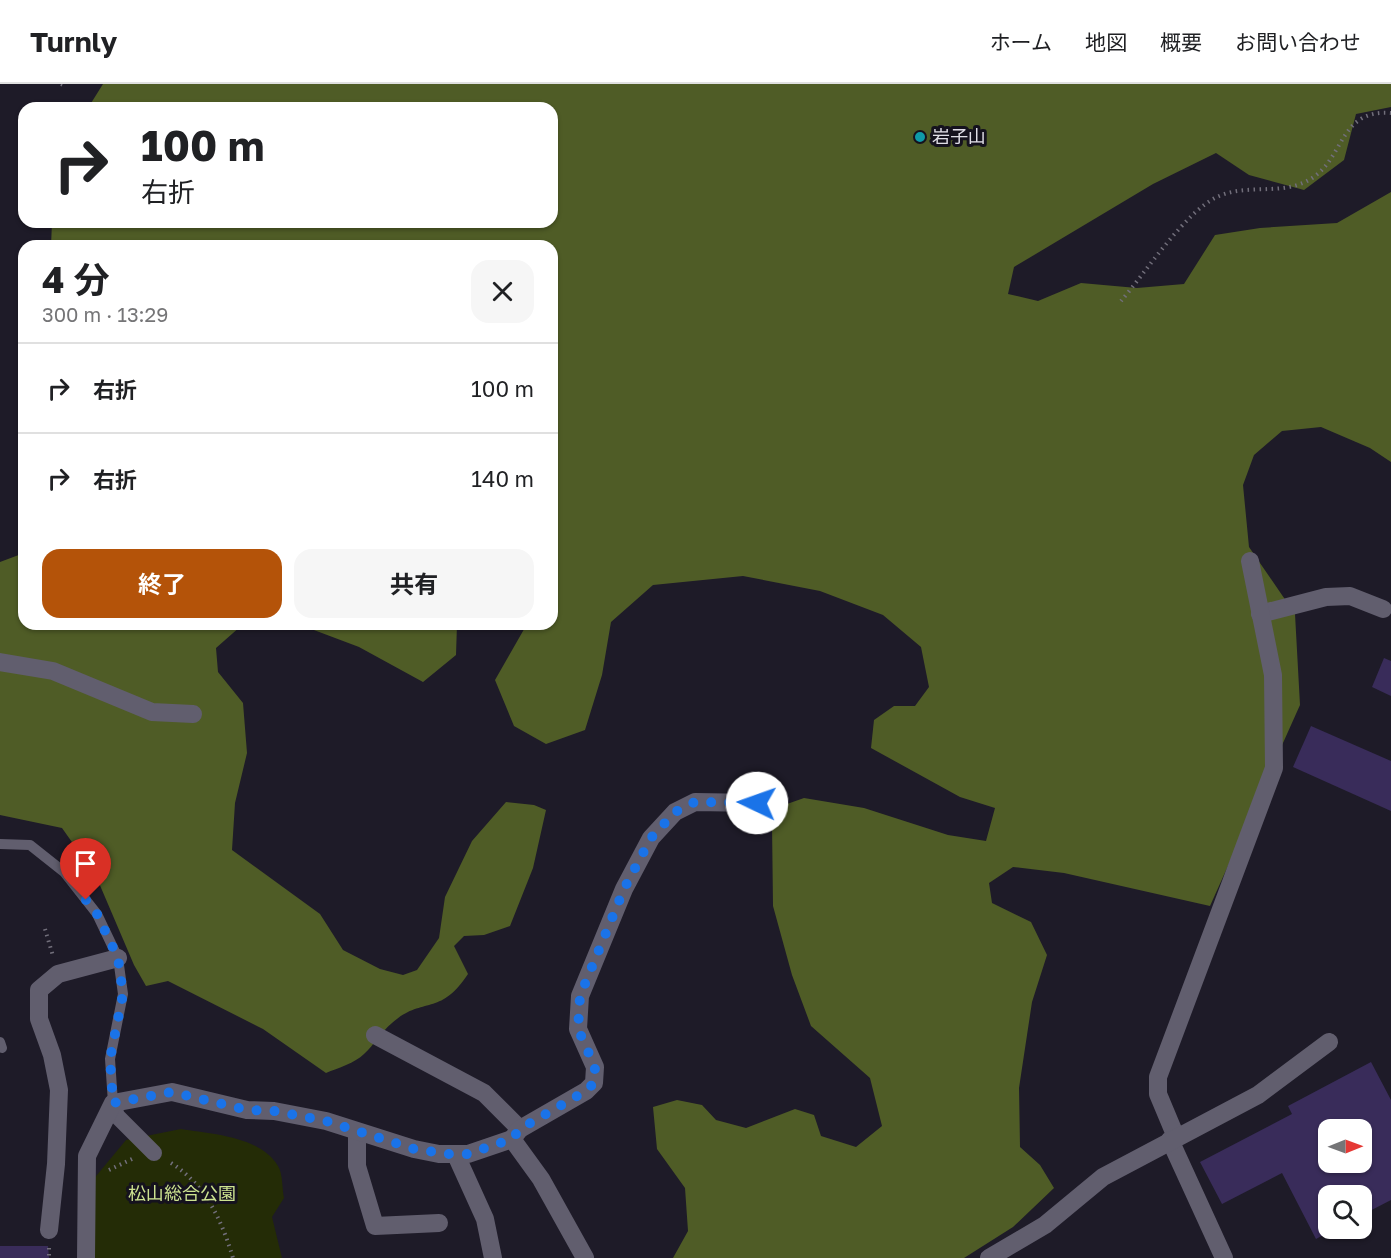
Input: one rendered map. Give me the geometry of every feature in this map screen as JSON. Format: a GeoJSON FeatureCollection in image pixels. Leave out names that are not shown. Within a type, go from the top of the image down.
{"type":"FeatureCollection","features":[{"type":"Feature","properties":{"kind":"street"},"geometry":{"type":"LineString","coordinates":[[1224,1258],[1173,1138],[1158,1094],[1158,1077],[1274,768],[1274,675],[1250,561]]}},
{"type":"Feature","properties":{"kind":"street"},"geometry":{"type":"LineString","coordinates":[[1260,614],[1326,597],[1350,596],[1383,609]]}},
{"type":"Feature","properties":{"kind":"street"},"geometry":{"type":"LineString","coordinates":[[0,662],[53,670],[152,712],[193,714]]}},
{"type":"Feature","properties":{"kind":"street"},"geometry":{"type":"LineString","coordinates":[[113,1103],[172,1092],[247,1110],[274,1111],[326,1121],[414,1149],[456,1155],[468,1154],[516,1134],[586,1091],[594,1083],[595,1067],[578,1029],[580,996],[624,889],[651,838],[675,812],[695,802],[757,803]]}},
{"type":"Feature","properties":{"kind":"street"},"geometry":{"type":"LineString","coordinates":[[49,1230],[56,1164],[59,1090],[52,1055],[39,1019],[39,990],[58,974],[118,958]]}},
{"type":"Feature","properties":{"kind":"street"},"geometry":{"type":"LineString","coordinates":[[375,1035],[484,1093],[516,1134],[585,1258]]}},
{"type":"Feature","properties":{"kind":"street"},"geometry":{"type":"LineString","coordinates":[[989,1258],[1045,1225],[1103,1177],[1258,1095],[1329,1042]]}},
{"type":"Feature","properties":{"kind":"street"},"geometry":{"type":"LineString","coordinates":[[113,1103],[117,1116],[154,1153]]}},
{"type":"Feature","properties":{"kind":"street"},"geometry":{"type":"LineString","coordinates":[[86,1258],[87,1156],[113,1103]]}},
{"type":"Feature","properties":{"kind":"street"},"geometry":{"type":"LineString","coordinates":[[357,1131],[357,1166],[375,1226],[440,1223]]}},
{"type":"Feature","properties":{"kind":"street"},"geometry":{"type":"LineString","coordinates":[[456,1155],[485,1219],[493,1258]]}},
{"type":"Feature","properties":{"kind":"lane"},"geometry":{"type":"LineString","coordinates":[[0,843],[30,845],[64,872],[97,914],[118,958],[123,994],[110,1059],[113,1103]]}},
{"type":"Feature","properties":{"kind":"path"},"geometry":{"type":"LineString","coordinates":[[1121,301],[1195,212],[1218,196],[1304,184],[1317,175],[1343,135],[1359,121],[1369,115],[1391,113]]}},
{"type":"Feature","properties":{"kind":"path"},"geometry":{"type":"LineString","coordinates":[[87,1187],[110,1169],[154,1153],[183,1170],[201,1189],[223,1224],[233,1258]]}},
{"type":"Feature","properties":{"kind":"green space"},"geometry":{"type":"Polygon","coordinates":[[[103,84],[1391,84],[1391,107],[1356,114],[1344,160],[1304,190],[1249,175],[1216,153],[1153,184],[1014,267],[1008,294],[1038,301],[1081,283],[1137,288],[1184,284],[1215,235],[1260,228],[1337,223],[1391,192],[1391,462],[1370,448],[1321,427],[1282,431],[1254,455],[1243,485],[1249,547],[1295,614],[1300,705],[1210,906],[1064,873],[1013,867],[989,883],[992,903],[1031,922],[1047,955],[1032,1002],[1019,1088],[1020,1147],[1040,1165],[1054,1188],[1013,1227],[964,1258],[673,1258],[688,1231],[685,1188],[657,1149],[653,1107],[677,1100],[702,1105],[716,1120],[746,1128],[795,1109],[814,1115],[821,1136],[856,1147],[882,1126],[870,1078],[811,1026],[792,975],[773,906],[772,824],[787,804],[804,798],[864,808],[948,835],[986,841],[995,808],[960,797],[871,748],[874,720],[894,706],[915,706],[929,687],[921,647],[883,615],[820,591],[743,576],[653,585],[611,622],[602,675],[585,730],[546,744],[514,726],[495,680],[524,630],[558,630],[558,240],[51,240],[52,228],[558,228],[558,102],[92,102],[103,84]]]}},
{"type":"Feature","properties":{"kind":"green space"},"geometry":{"type":"Polygon","coordinates":[[[18,555],[18,630],[236,630],[216,648],[218,672],[243,703],[247,753],[235,803],[232,850],[320,914],[343,950],[380,969],[403,975],[417,970],[439,938],[445,897],[472,841],[506,802],[534,805],[546,810],[533,868],[510,926],[484,935],[464,936],[454,946],[468,974],[449,996],[403,1015],[388,1027],[360,1057],[326,1073],[263,1029],[168,981],[146,986],[134,965],[96,876],[62,828],[0,815],[0,562],[18,555]]]}},
{"type":"Feature","properties":{"kind":"green space"},"geometry":{"type":"Polygon","coordinates":[[[314,630],[457,630],[456,655],[423,682],[359,647],[314,630]]]}},
{"type":"Feature","properties":{"kind":"green space","name":"松山総合公園"},"geometry":{"type":"Polygon","coordinates":[[[181,1129],[247,1142],[270,1156],[278,1166],[282,1177],[284,1198],[272,1217],[282,1258],[78,1258],[87,1187],[126,1140],[181,1129]]]}},
{"type":"Feature","properties":{"kind":"building"},"geometry":{"type":"Polygon","coordinates":[[[1384,658],[1391,661],[1391,696],[1372,687],[1384,658]]]}},
{"type":"Feature","properties":{"kind":"building"},"geometry":{"type":"Polygon","coordinates":[[[1311,726],[1391,761],[1391,811],[1293,767],[1311,726]]]}},
{"type":"Feature","properties":{"kind":"building"},"geometry":{"type":"Polygon","coordinates":[[[1371,1062],[1391,1100],[1391,1200],[1372,1210],[1372,1185],[1318,1185],[1318,1238],[1316,1239],[1282,1173],[1222,1204],[1200,1162],[1292,1114],[1288,1106],[1371,1062]]]}},
{"type":"Feature","properties":{"kind":"building"},"geometry":{"type":"Polygon","coordinates":[[[0,1246],[48,1246],[49,1258],[0,1258],[0,1246]]]}},
{"type":"Feature","properties":{"kind":"place","name":"岩子山"},"geometry":{"type":"Point","coordinates":[920,137]}},
{"type":"Feature","properties":{"kind":"route"},"geometry":{"type":"LineString","coordinates":[[86,900],[97,914],[118,958],[123,994],[110,1059],[110,1088],[113,1103],[172,1092],[247,1110],[274,1111],[326,1121],[414,1149],[440,1154],[468,1154],[512,1139],[520,1129],[586,1091],[594,1083],[595,1067],[578,1029],[580,996],[592,962],[624,889],[651,838],[664,822],[684,806],[695,802],[706,800],[757,803]]}}]}
